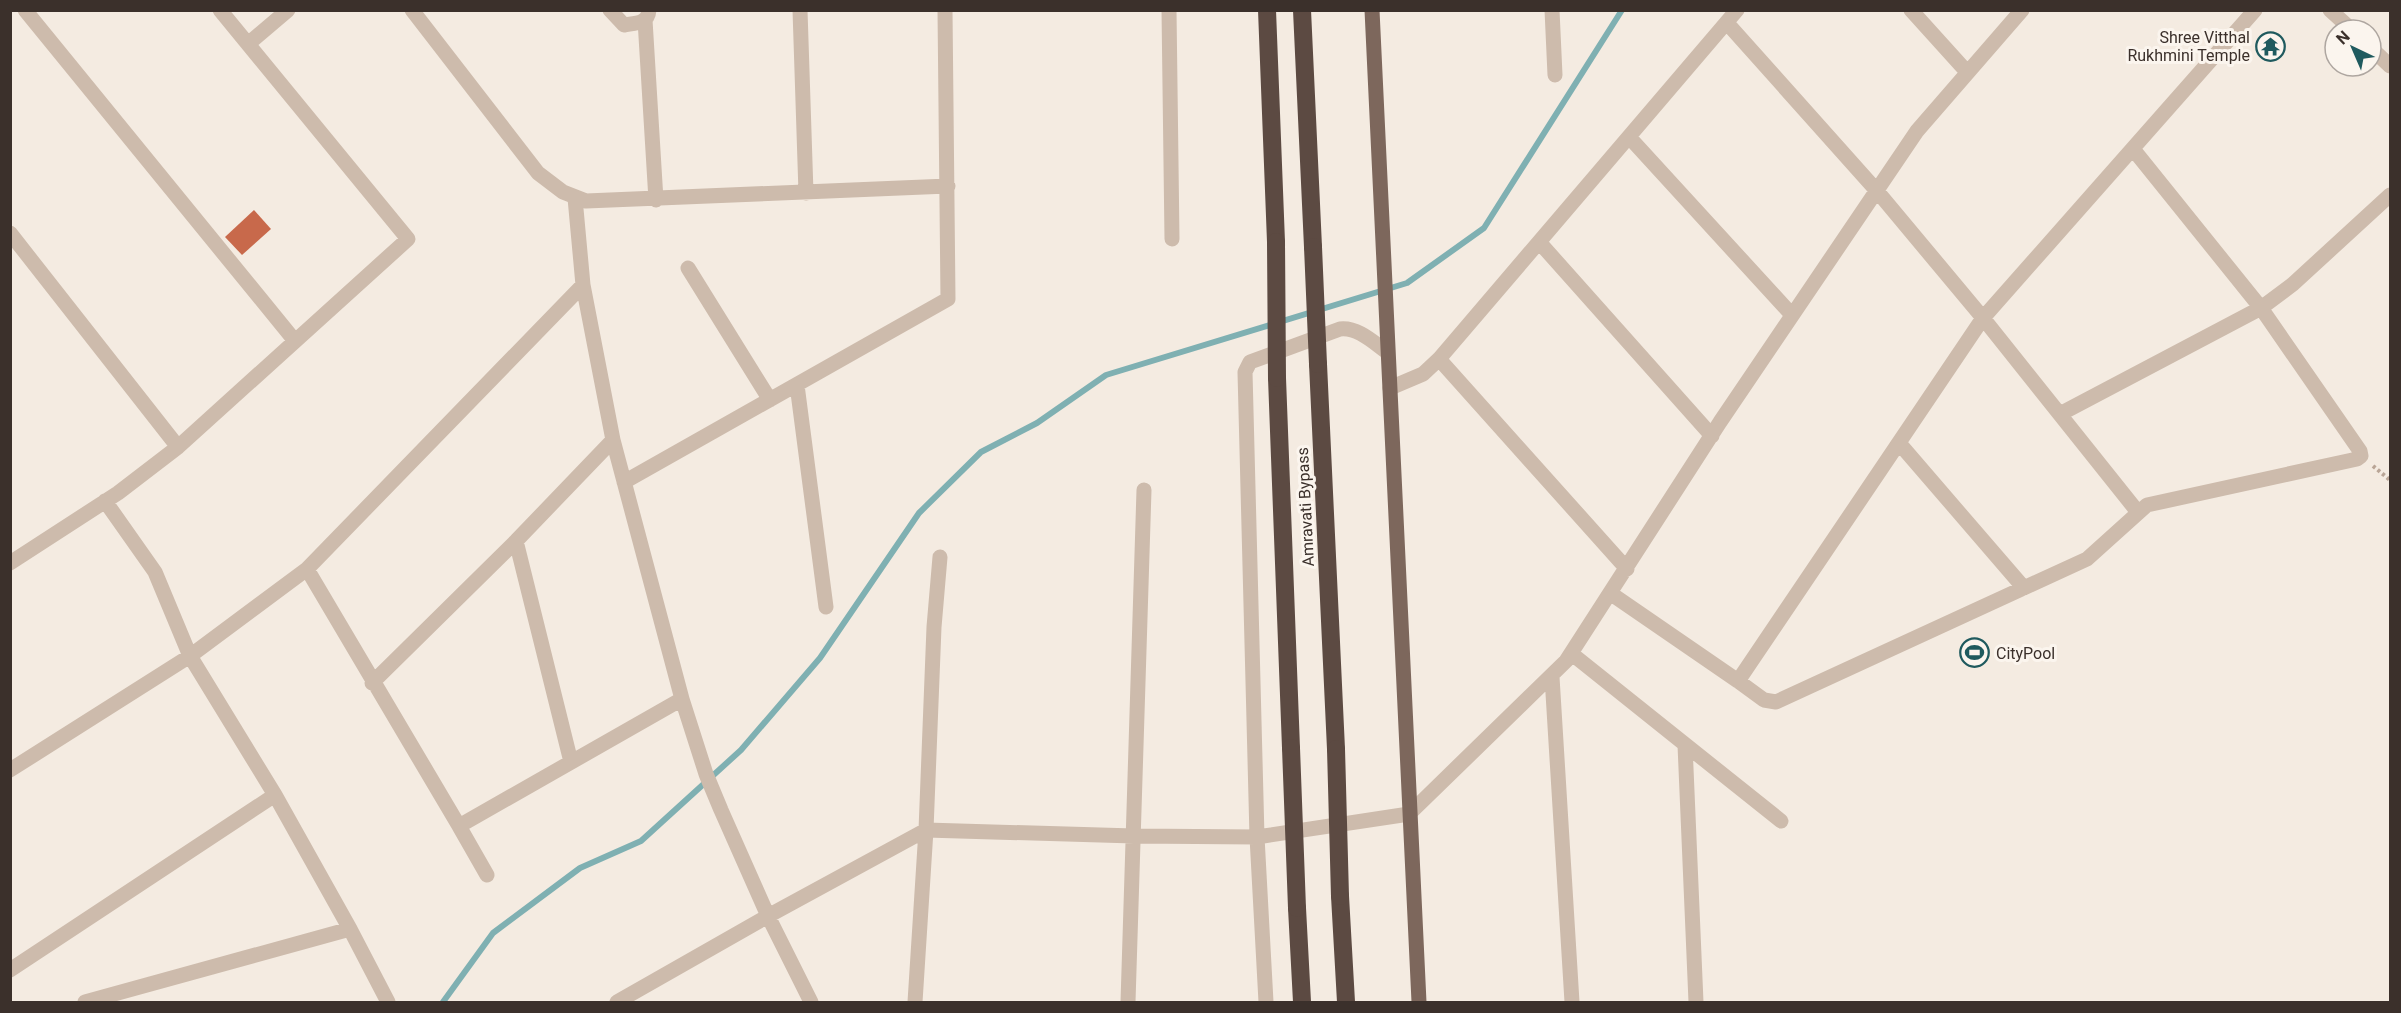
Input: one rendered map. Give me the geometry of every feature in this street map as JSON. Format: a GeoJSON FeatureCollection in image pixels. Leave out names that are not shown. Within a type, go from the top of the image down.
{"type":"FeatureCollection","features":[{"type":"Feature","properties":{"kind":"highway","name":"Amravati Bypass"},"geometry":{"type":"LineString","coordinates":[[1267,10],[1276,242],[1277,378],[1302,1002]]}},
{"type":"Feature","properties":{"kind":"highway","name":"Amravati Bypass"},"geometry":{"type":"LineString","coordinates":[[1302,10],[1346,1002]]}},
{"type":"Feature","properties":{"kind":"main road"},"geometry":{"type":"LineString","coordinates":[[1372,10],[1419,1002]]}},
{"type":"Feature","properties":{"kind":"street"},"geometry":{"type":"LineString","coordinates":[[26,10],[295,341]]}},
{"type":"Feature","properties":{"kind":"street"},"geometry":{"type":"LineString","coordinates":[[10,563],[105,501],[178,447],[408,239],[220,10]]}},
{"type":"Feature","properties":{"kind":"street"},"geometry":{"type":"LineString","coordinates":[[248,44],[288,10]]}},
{"type":"Feature","properties":{"kind":"street"},"geometry":{"type":"LineString","coordinates":[[412,10],[538,173],[575,198],[586,201],[656,200],[948,186]]}},
{"type":"Feature","properties":{"kind":"street"},"geometry":{"type":"LineString","coordinates":[[609,10],[622,25],[647,15],[656,200]]}},
{"type":"Feature","properties":{"kind":"street"},"geometry":{"type":"LineString","coordinates":[[800,10],[806,193]]}},
{"type":"Feature","properties":{"kind":"street"},"geometry":{"type":"LineString","coordinates":[[624,482],[948,299],[945,10]]}},
{"type":"Feature","properties":{"kind":"street"},"geometry":{"type":"LineString","coordinates":[[1169,10],[1172,239]]}},
{"type":"Feature","properties":{"kind":"street"},"geometry":{"type":"LineString","coordinates":[[1552,10],[1555,75]]}},
{"type":"Feature","properties":{"kind":"street"},"geometry":{"type":"LineString","coordinates":[[1390,388],[1423,374],[1439,359],[1737,10]]}},
{"type":"Feature","properties":{"kind":"street"},"geometry":{"type":"LineString","coordinates":[[1911,10],[1967,72]]}},
{"type":"Feature","properties":{"kind":"street"},"geometry":{"type":"LineString","coordinates":[[617,1002],[926,830],[1257,837],[1409,814],[1552,677],[1572,654],[1712,436],[1917,131],[2022,10]]}},
{"type":"Feature","properties":{"kind":"street"},"geometry":{"type":"LineString","coordinates":[[1738,681],[1983,318],[2255,10]]}},
{"type":"Feature","properties":{"kind":"street"},"geometry":{"type":"LineString","coordinates":[[1727,23],[1877,191],[1983,318],[2137,511]]}},
{"type":"Feature","properties":{"kind":"street"},"geometry":{"type":"LineString","coordinates":[[1630,138],[1792,315]]}},
{"type":"Feature","properties":{"kind":"street"},"geometry":{"type":"LineString","coordinates":[[1610,593],[1764,700],[1776,702],[2087,559],[2137,511],[2156,502],[2357,459],[2361,456],[2360,451],[2261,308],[2133,149]]}},
{"type":"Feature","properties":{"kind":"street"},"geometry":{"type":"LineString","coordinates":[[2060,414],[2261,308],[2293,284],[2391,195]]}},
{"type":"Feature","properties":{"kind":"street"},"geometry":{"type":"LineString","coordinates":[[575,198],[583,285],[613,440],[682,699],[706,774],[721,810],[768,916],[811,1002]]}},
{"type":"Feature","properties":{"kind":"street"},"geometry":{"type":"LineString","coordinates":[[10,233],[178,447]]}},
{"type":"Feature","properties":{"kind":"street"},"geometry":{"type":"LineString","coordinates":[[1540,243],[1712,436]]}},
{"type":"Feature","properties":{"kind":"street"},"geometry":{"type":"LineString","coordinates":[[688,268],[770,400]]}},
{"type":"Feature","properties":{"kind":"street"},"geometry":{"type":"LineString","coordinates":[[10,770],[190,656],[307,569],[583,285]]}},
{"type":"Feature","properties":{"kind":"street"},"geometry":{"type":"LineString","coordinates":[[1266,1002],[1257,837],[1245,372],[1250,362],[1340,328],[1355,330],[1388,352]]}},
{"type":"Feature","properties":{"kind":"street"},"geometry":{"type":"LineString","coordinates":[[1439,359],[1628,569]]}},
{"type":"Feature","properties":{"kind":"street"},"geometry":{"type":"LineString","coordinates":[[797,385],[826,607]]}},
{"type":"Feature","properties":{"kind":"street"},"geometry":{"type":"LineString","coordinates":[[372,682],[516,541],[613,440]]}},
{"type":"Feature","properties":{"kind":"street"},"geometry":{"type":"LineString","coordinates":[[1899,443],[2024,588]]}},
{"type":"Feature","properties":{"kind":"street"},"geometry":{"type":"LineString","coordinates":[[1128,1002],[1144,490]]}},
{"type":"Feature","properties":{"kind":"street"},"geometry":{"type":"LineString","coordinates":[[105,501],[155,572],[190,656],[275,795],[388,1002]]}},
{"type":"Feature","properties":{"kind":"street"},"geometry":{"type":"LineString","coordinates":[[516,541],[571,762]]}},
{"type":"Feature","properties":{"kind":"street"},"geometry":{"type":"LineString","coordinates":[[915,1002],[926,830],[934,627],[940,557]]}},
{"type":"Feature","properties":{"kind":"street"},"geometry":{"type":"LineString","coordinates":[[307,569],[487,875]]}},
{"type":"Feature","properties":{"kind":"street"},"geometry":{"type":"LineString","coordinates":[[1572,654],[1781,821]]}},
{"type":"Feature","properties":{"kind":"street"},"geometry":{"type":"LineString","coordinates":[[1552,677],[1572,1002]]}},
{"type":"Feature","properties":{"kind":"street"},"geometry":{"type":"LineString","coordinates":[[459,826],[682,699]]}},
{"type":"Feature","properties":{"kind":"street"},"geometry":{"type":"LineString","coordinates":[[1685,745],[1696,1002]]}},
{"type":"Feature","properties":{"kind":"street"},"geometry":{"type":"LineString","coordinates":[[10,970],[275,795]]}},
{"type":"Feature","properties":{"kind":"street"},"geometry":{"type":"LineString","coordinates":[[85,1002],[350,929]]}},
{"type":"Feature","properties":{"kind":"building"},"geometry":{"type":"Polygon","coordinates":[[[254,210],[271,229],[242,255],[225,237],[254,210]]]}},
{"type":"Feature","properties":{"kind":"waterway"},"geometry":{"type":"LineString","coordinates":[[443,1002],[493,933],[580,868],[641,841],[741,750],[820,658],[919,513],[981,452],[1037,423],[1106,375],[1407,283],[1484,228],[1622,10]]}},
{"type":"Feature","properties":{"kind":"place","name":"Shree Vitthal Rukhmini Temple"},"geometry":{"type":"Point","coordinates":[2271,46]}},
{"type":"Feature","properties":{"kind":"place","name":"CityPool"},"geometry":{"type":"Point","coordinates":[1975,653]}}]}
